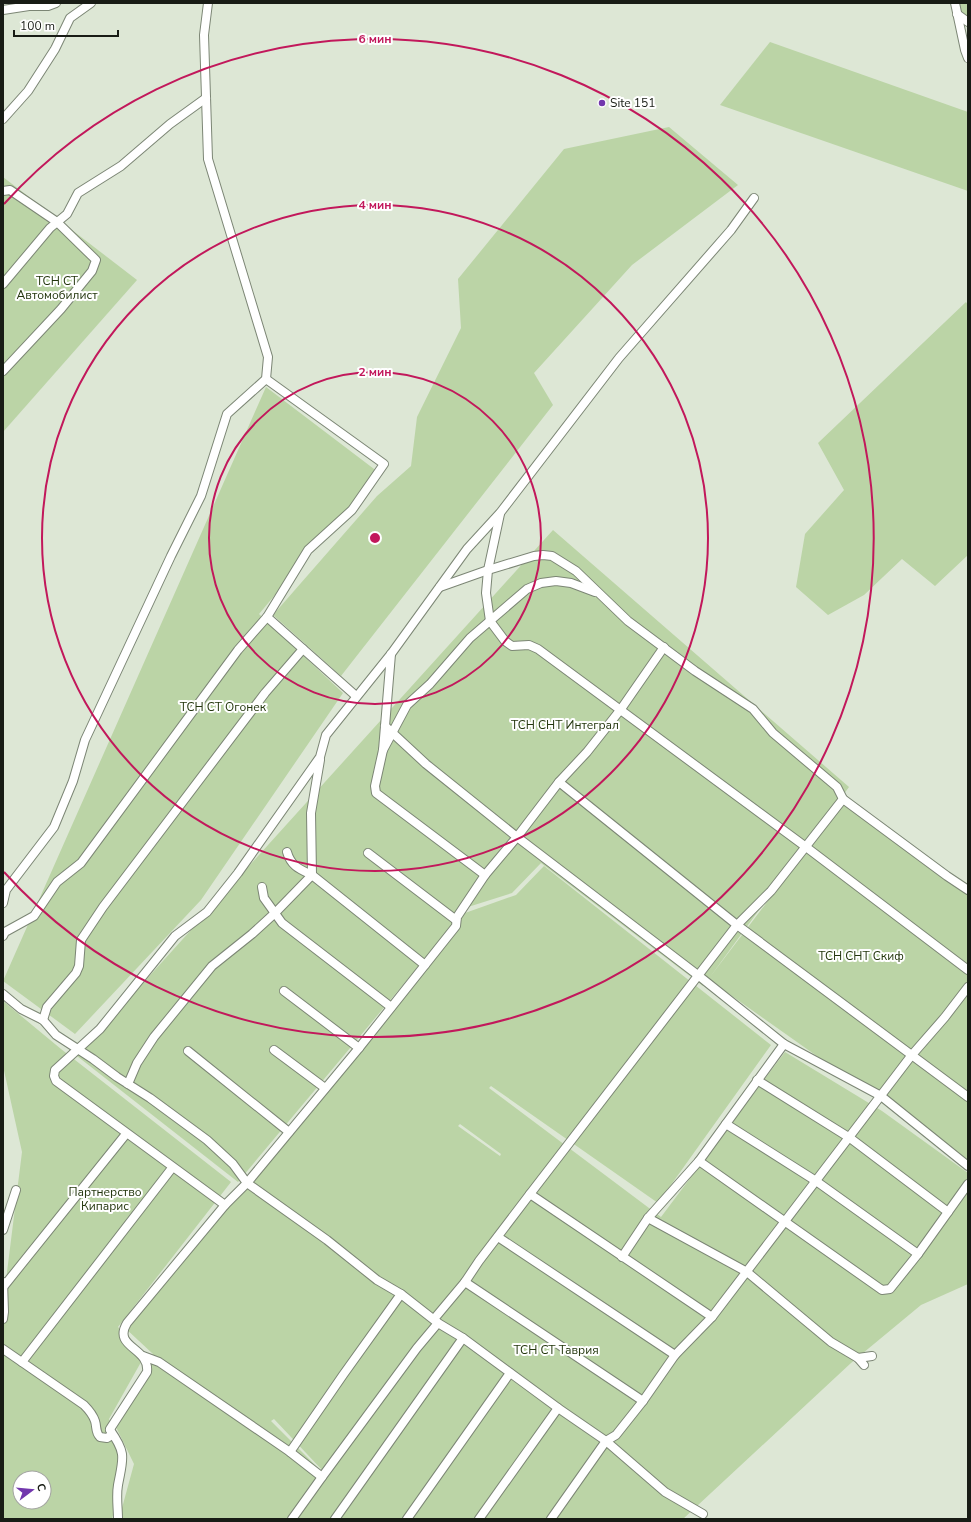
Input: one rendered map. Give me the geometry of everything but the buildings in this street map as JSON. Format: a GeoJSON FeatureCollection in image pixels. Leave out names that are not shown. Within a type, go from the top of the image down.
{"type":"FeatureCollection","features":[{"type":"Feature","properties":{"kind":"street"},"geometry":{"type":"LineString","coordinates":[[3,10],[29,6],[48,6],[56,3]]}},
{"type":"Feature","properties":{"kind":"street"},"geometry":{"type":"LineString","coordinates":[[3,119],[28,91],[55,49],[70,18],[91,3]]}},
{"type":"Feature","properties":{"kind":"street"},"geometry":{"type":"LineString","coordinates":[[3,903],[6,890],[54,827],[73,781],[85,740],[200,496],[227,414],[266,379],[268,357],[208,159],[204,34],[208,3]]}},
{"type":"Feature","properties":{"kind":"street"},"geometry":{"type":"LineString","coordinates":[[955,3],[968,58]]}},
{"type":"Feature","properties":{"kind":"street"},"geometry":{"type":"LineString","coordinates":[[957,14],[968,22]]}},
{"type":"Feature","properties":{"kind":"street"},"geometry":{"type":"LineString","coordinates":[[3,284],[50,228],[67,214],[78,193],[121,166],[170,124],[206,98]]}},
{"type":"Feature","properties":{"kind":"street"},"geometry":{"type":"LineString","coordinates":[[3,191],[7,190],[12,192],[57,222],[96,260],[92,271],[62,309],[3,371]]}},
{"type":"Feature","properties":{"kind":"street"},"geometry":{"type":"LineString","coordinates":[[128,1084],[137,1063],[154,1037],[212,966],[252,934],[312,876],[311,813],[320,757],[326,735],[391,654],[467,549],[500,513],[619,358],[731,230],[754,198]]}},
{"type":"Feature","properties":{"kind":"street"},"geometry":{"type":"LineString","coordinates":[[3,936],[5,932],[34,916],[56,882],[81,863],[238,650],[267,617],[308,550],[352,510],[384,464],[266,379]]}},
{"type":"Feature","properties":{"kind":"street"},"geometry":{"type":"LineString","coordinates":[[500,513],[488,570],[486,593],[490,621],[505,640],[512,646],[529,645],[538,649],[806,847],[968,970]]}},
{"type":"Feature","properties":{"kind":"street"},"geometry":{"type":"LineString","coordinates":[[440,587],[534,556],[552,556],[576,571],[628,620],[695,671],[753,709],[773,733],[837,787],[843,799],[968,890]]}},
{"type":"Feature","properties":{"kind":"street"},"geometry":{"type":"LineString","coordinates":[[383,750],[407,705],[430,684],[470,638],[527,589],[541,583],[556,581],[571,583],[600,594]]}},
{"type":"Feature","properties":{"kind":"street"},"geometry":{"type":"LineString","coordinates":[[267,617],[356,696]]}},
{"type":"Feature","properties":{"kind":"street"},"geometry":{"type":"LineString","coordinates":[[322,1477],[290,1452],[159,1362],[143,1356],[125,1340],[123,1331],[124,1327],[225,1205],[247,1183],[359,1048],[456,926],[457,917],[485,875],[559,782],[587,752],[621,709],[664,647]]}},
{"type":"Feature","properties":{"kind":"street"},"geometry":{"type":"LineString","coordinates":[[43,1020],[47,1007],[76,973],[79,966],[80,940],[103,907],[265,693],[303,648]]}},
{"type":"Feature","properties":{"kind":"street"},"geometry":{"type":"LineString","coordinates":[[391,654],[383,750],[374,790],[378,796],[485,875]]}},
{"type":"Feature","properties":{"kind":"street"},"geometry":{"type":"LineString","coordinates":[[385,726],[426,764],[784,1044],[882,1096],[968,1166]]}},
{"type":"Feature","properties":{"kind":"street"},"geometry":{"type":"LineString","coordinates":[[225,1205],[126,1134],[55,1078],[55,1070],[100,1029],[175,936],[207,912],[238,873],[320,757]]}},
{"type":"Feature","properties":{"kind":"street"},"geometry":{"type":"LineString","coordinates":[[559,782],[737,925],[968,1098]]}},
{"type":"Feature","properties":{"kind":"street"},"geometry":{"type":"LineString","coordinates":[[292,1519],[479,1261],[530,1194],[737,925],[771,891],[843,799]]}},
{"type":"Feature","properties":{"kind":"street"},"geometry":{"type":"LineString","coordinates":[[287,852],[290,862],[300,870],[312,876],[425,965]]}},
{"type":"Feature","properties":{"kind":"street"},"geometry":{"type":"LineString","coordinates":[[368,852],[456,920]]}},
{"type":"Feature","properties":{"kind":"street"},"geometry":{"type":"LineString","coordinates":[[262,886],[264,898],[282,924],[391,1007]]}},
{"type":"Feature","properties":{"kind":"street"},"geometry":{"type":"LineString","coordinates":[[551,1519],[606,1441],[616,1435],[643,1401],[675,1355],[712,1317],[850,1138],[911,1056],[945,1017],[968,987]]}},
{"type":"Feature","properties":{"kind":"street"},"geometry":{"type":"LineString","coordinates":[[284,991],[359,1048]]}},
{"type":"Feature","properties":{"kind":"street"},"geometry":{"type":"LineString","coordinates":[[3,994],[21,1009],[43,1020],[56,1035],[150,1098],[207,1140],[233,1164],[247,1183],[327,1240],[377,1280],[401,1294],[436,1321],[463,1338],[558,1408],[606,1441],[665,1492],[704,1514]]}},
{"type":"Feature","properties":{"kind":"street"},"geometry":{"type":"LineString","coordinates":[[622,1257],[648,1218],[699,1161],[784,1044]]}},
{"type":"Feature","properties":{"kind":"street"},"geometry":{"type":"LineString","coordinates":[[274,1050],[325,1088]]}},
{"type":"Feature","properties":{"kind":"street"},"geometry":{"type":"LineString","coordinates":[[188,1051],[289,1132]]}},
{"type":"Feature","properties":{"kind":"street"},"geometry":{"type":"LineString","coordinates":[[757,1080],[850,1138],[948,1212]]}},
{"type":"Feature","properties":{"kind":"street"},"geometry":{"type":"LineString","coordinates":[[726,1124],[816,1181],[918,1254]]}},
{"type":"Feature","properties":{"kind":"street"},"geometry":{"type":"LineString","coordinates":[[3,1319],[3,1282],[126,1134]]}},
{"type":"Feature","properties":{"kind":"street"},"geometry":{"type":"LineString","coordinates":[[699,1161],[882,1290],[890,1289],[918,1254],[968,1184]]}},
{"type":"Feature","properties":{"kind":"street"},"geometry":{"type":"LineString","coordinates":[[22,1362],[172,1168]]}},
{"type":"Feature","properties":{"kind":"street"},"geometry":{"type":"LineString","coordinates":[[3,1230],[16,1190]]}},
{"type":"Feature","properties":{"kind":"street"},"geometry":{"type":"LineString","coordinates":[[530,1194],[712,1317]]}},
{"type":"Feature","properties":{"kind":"street"},"geometry":{"type":"LineString","coordinates":[[648,1218],[747,1272],[831,1342],[858,1358],[864,1365]]}},
{"type":"Feature","properties":{"kind":"street"},"geometry":{"type":"LineString","coordinates":[[498,1237],[675,1355]]}},
{"type":"Feature","properties":{"kind":"street"},"geometry":{"type":"LineString","coordinates":[[465,1282],[643,1401]]}},
{"type":"Feature","properties":{"kind":"street"},"geometry":{"type":"LineString","coordinates":[[290,1452],[401,1294]]}},
{"type":"Feature","properties":{"kind":"street"},"geometry":{"type":"LineString","coordinates":[[335,1519],[463,1338]]}},
{"type":"Feature","properties":{"kind":"street"},"geometry":{"type":"LineString","coordinates":[[3,1349],[84,1405],[91,1412],[95,1420],[96,1433],[100,1437],[104,1439],[110,1437],[112,1435],[110,1429]]}},
{"type":"Feature","properties":{"kind":"street"},"geometry":{"type":"LineString","coordinates":[[110,1429],[146,1372],[147,1366],[143,1356]]}},
{"type":"Feature","properties":{"kind":"street"},"geometry":{"type":"LineString","coordinates":[[858,1358],[872,1356]]}},
{"type":"Feature","properties":{"kind":"street"},"geometry":{"type":"LineString","coordinates":[[407,1519],[510,1373]]}},
{"type":"Feature","properties":{"kind":"street"},"geometry":{"type":"LineString","coordinates":[[479,1519],[558,1408]]}},
{"type":"Feature","properties":{"kind":"street"},"geometry":{"type":"LineString","coordinates":[[110,1429],[123,1452],[122,1468],[118,1486],[118,1519]]}},
{"type":"Feature","properties":{"kind":"green space"},"geometry":{"type":"Polygon","coordinates":[[[955,3],[968,3],[968,22],[957,14],[955,3]]]}},
{"type":"Feature","properties":{"kind":"green space"},"geometry":{"type":"Polygon","coordinates":[[[770,42],[968,112],[968,191],[720,105],[770,42]]]}},
{"type":"Feature","properties":{"kind":"green space"},"geometry":{"type":"Polygon","coordinates":[[[669,127],[738,185],[632,265],[534,373],[553,405],[341,676],[273,615],[377,496],[411,466],[417,417],[461,328],[458,279],[564,149],[669,127]]]}},
{"type":"Feature","properties":{"kind":"green space","name":"ТСН СТ Автомобилист"},"geometry":{"type":"Polygon","coordinates":[[[3,177],[137,280],[3,432],[3,177]]]}},
{"type":"Feature","properties":{"kind":"green space"},"geometry":{"type":"Polygon","coordinates":[[[966,302],[968,305],[968,555],[935,586],[902,559],[864,595],[828,615],[796,587],[805,534],[844,490],[818,443],[966,302]]]}},
{"type":"Feature","properties":{"kind":"green space","name":"ТСН СТ Огонек"},"geometry":{"type":"Polygon","coordinates":[[[266,387],[378,472],[259,614],[343,693],[201,900],[75,1034],[3,981],[266,387]]]}},
{"type":"Feature","properties":{"kind":"green space","name":"ТСН СНТ Интеграл"},"geometry":{"type":"Polygon","coordinates":[[[553,530],[849,787],[710,977],[847,797],[968,888],[968,1163],[708,979],[703,986],[541,863],[512,893],[468,907],[238,1182],[77,1056],[553,530]]]}},
{"type":"Feature","properties":{"kind":"green space","name":"ТСН СТ Таврия"},"geometry":{"type":"Polygon","coordinates":[[[544,866],[771,1045],[658,1203],[491,1086],[489,1088],[661,1217],[785,1052],[882,1111],[968,1173],[968,1284],[921,1305],[851,1363],[683,1519],[119,1519],[134,1464],[115,1425],[153,1354],[124,1327],[465,913],[516,895],[544,866]],[[460,1124],[458,1126],[500,1156],[501,1154],[460,1124]],[[274,1419],[271,1421],[322,1472],[323,1471],[274,1419]]]}},
{"type":"Feature","properties":{"kind":"green space","name":"Партнерство Кипарис"},"geometry":{"type":"Polygon","coordinates":[[[3,1001],[61,1049],[231,1182],[118,1327],[145,1355],[109,1419],[127,1462],[112,1519],[3,1519],[3,1304],[22,1152],[3,1066],[3,1001]]]}},
{"type":"Feature","properties":{"kind":"place","name":"Site 151"},"geometry":{"type":"Point","coordinates":[602,103]}},
{"type":"Feature","properties":{"kind":"park label","name":"ТСН СНТ Скиф"},"geometry":{"type":"Point","coordinates":[861,956]}}]}
